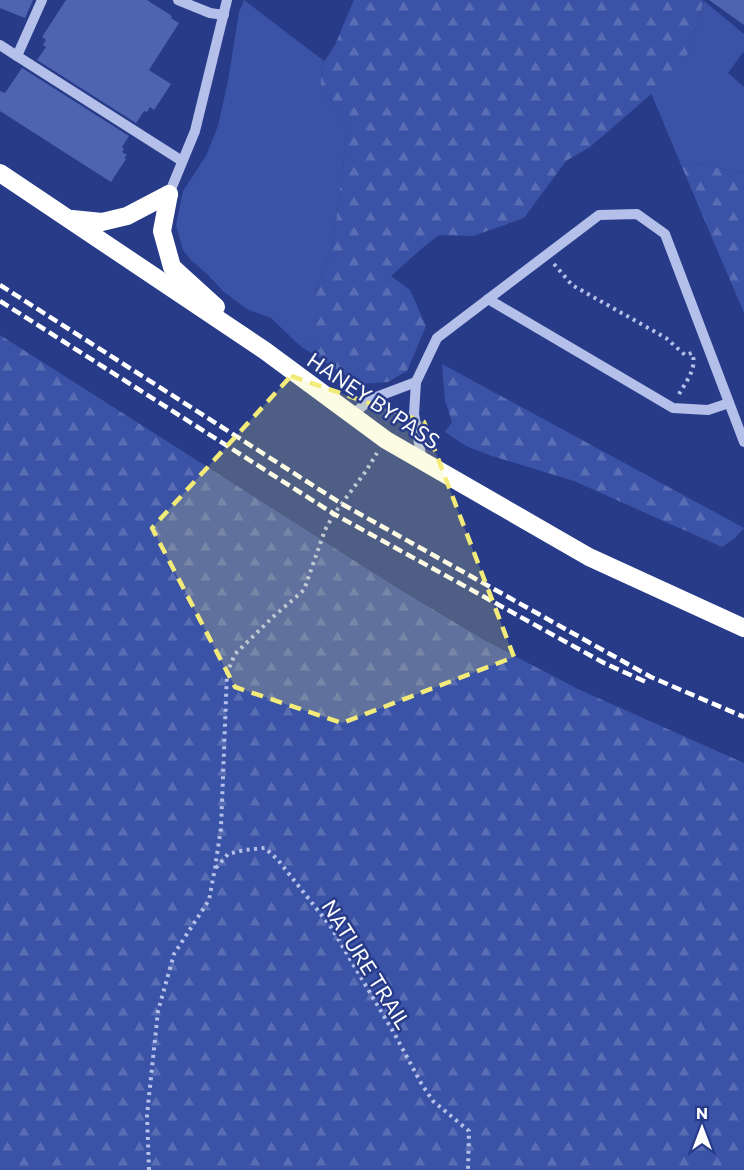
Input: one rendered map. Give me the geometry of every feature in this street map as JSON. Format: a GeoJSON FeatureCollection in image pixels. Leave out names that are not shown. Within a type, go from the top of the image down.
{"type":"FeatureCollection","features":[{"type":"Feature","properties":{"kind":"highway","name":"HANEY BYPASS"},"geometry":{"type":"LineString","coordinates":[[0,173],[264,350],[386,440],[589,557],[744,628]]}},
{"type":"Feature","properties":{"kind":"highway"},"geometry":{"type":"LineString","coordinates":[[68,218],[102,222],[127,216],[169,194]]}},
{"type":"Feature","properties":{"kind":"highway"},"geometry":{"type":"LineString","coordinates":[[169,194],[162,231],[172,267],[264,350]]}},
{"type":"Feature","properties":{"kind":"street"},"geometry":{"type":"LineString","coordinates":[[17,56],[42,0]]}},
{"type":"Feature","properties":{"kind":"street"},"geometry":{"type":"LineString","coordinates":[[178,0],[210,13],[224,15]]}},
{"type":"Feature","properties":{"kind":"street"},"geometry":{"type":"LineString","coordinates":[[169,194],[195,131],[227,0]]}},
{"type":"Feature","properties":{"kind":"street"},"geometry":{"type":"LineString","coordinates":[[0,45],[182,161]]}},
{"type":"Feature","properties":{"kind":"street"},"geometry":{"type":"LineString","coordinates":[[422,461],[414,414],[416,382],[437,338],[599,214],[637,214],[665,234],[744,442]]}},
{"type":"Feature","properties":{"kind":"street"},"geometry":{"type":"LineString","coordinates":[[488,299],[671,407],[708,410],[729,402]]}},
{"type":"Feature","properties":{"kind":"street"},"geometry":{"type":"LineString","coordinates":[[352,415],[371,399],[416,382]]}},
{"type":"Feature","properties":{"kind":"path"},"geometry":{"type":"LineString","coordinates":[[546,255],[573,285],[666,338],[686,355],[692,353],[694,367],[671,407]]}},
{"type":"Feature","properties":{"kind":"path"},"geometry":{"type":"LineString","coordinates":[[150,1170],[147,1115],[158,1011],[174,954],[209,900],[215,868],[221,828],[227,673],[235,654],[303,590],[325,530],[386,440]]}},
{"type":"Feature","properties":{"kind":"path","name":"NATURE TRAIL"},"geometry":{"type":"LineString","coordinates":[[215,868],[228,854],[245,850],[265,848],[278,860],[332,927],[433,1101],[469,1131],[468,1170]]}},
{"type":"Feature","properties":{"kind":"highlighted area"},"geometry":{"type":"Polygon","coordinates":[[[291,376],[424,422],[514,657],[342,723],[235,687],[152,528],[291,376]]]}},
{"type":"Feature","properties":{"kind":"green space"},"geometry":{"type":"Polygon","coordinates":[[[244,0],[324,61],[320,90],[339,108],[347,132],[331,249],[315,294],[315,340],[299,345],[271,318],[247,309],[224,292],[191,260],[183,250],[176,225],[183,191],[206,156],[218,126],[239,12],[244,0]]]}},
{"type":"Feature","properties":{"kind":"green space"},"geometry":{"type":"Polygon","coordinates":[[[354,0],[704,1],[687,56],[664,83],[590,147],[566,161],[524,218],[473,236],[439,235],[391,276],[410,290],[426,326],[407,371],[388,382],[358,384],[299,345],[315,340],[315,294],[331,249],[347,132],[339,108],[320,90],[322,65],[335,45],[354,0]]]}},
{"type":"Feature","properties":{"kind":"green space"},"geometry":{"type":"Polygon","coordinates":[[[704,1],[744,34],[744,51],[728,73],[744,87],[744,173],[679,160],[651,93],[687,56],[704,1]]]}},
{"type":"Feature","properties":{"kind":"green space"},"geometry":{"type":"Polygon","coordinates":[[[679,160],[744,173],[744,313],[679,160]]]}},
{"type":"Feature","properties":{"kind":"green space"},"geometry":{"type":"Polygon","coordinates":[[[0,335],[394,586],[484,640],[578,689],[744,763],[744,1170],[0,1170],[0,335]]]}},
{"type":"Feature","properties":{"kind":"green space"},"geometry":{"type":"Polygon","coordinates":[[[442,364],[744,528],[722,547],[574,481],[466,446],[445,432],[452,422],[445,400],[442,364]]]}},
{"type":"Feature","properties":{"kind":"building"},"geometry":{"type":"Polygon","coordinates":[[[0,0],[33,0],[25,18],[0,8],[0,0]]]}},
{"type":"Feature","properties":{"kind":"building"},"geometry":{"type":"Polygon","coordinates":[[[66,0],[147,0],[179,23],[149,70],[171,84],[154,110],[150,107],[147,112],[144,111],[136,123],[37,60],[46,47],[43,45],[46,40],[42,37],[66,0]]]}},
{"type":"Feature","properties":{"kind":"building"},"geometry":{"type":"Polygon","coordinates":[[[709,0],[744,0],[744,25],[709,0]]]}},
{"type":"Feature","properties":{"kind":"building"},"geometry":{"type":"Polygon","coordinates":[[[22,68],[129,136],[122,147],[124,149],[122,152],[127,155],[124,158],[126,159],[111,182],[0,111],[0,91],[5,93],[22,68]]]}},
{"type":"Feature","properties":{"kind":"railway"},"geometry":{"type":"LineString","coordinates":[[0,285],[342,504],[651,677],[744,717]]}},
{"type":"Feature","properties":{"kind":"railway"},"geometry":{"type":"LineString","coordinates":[[0,301],[334,514],[604,663],[646,682]]}}]}
